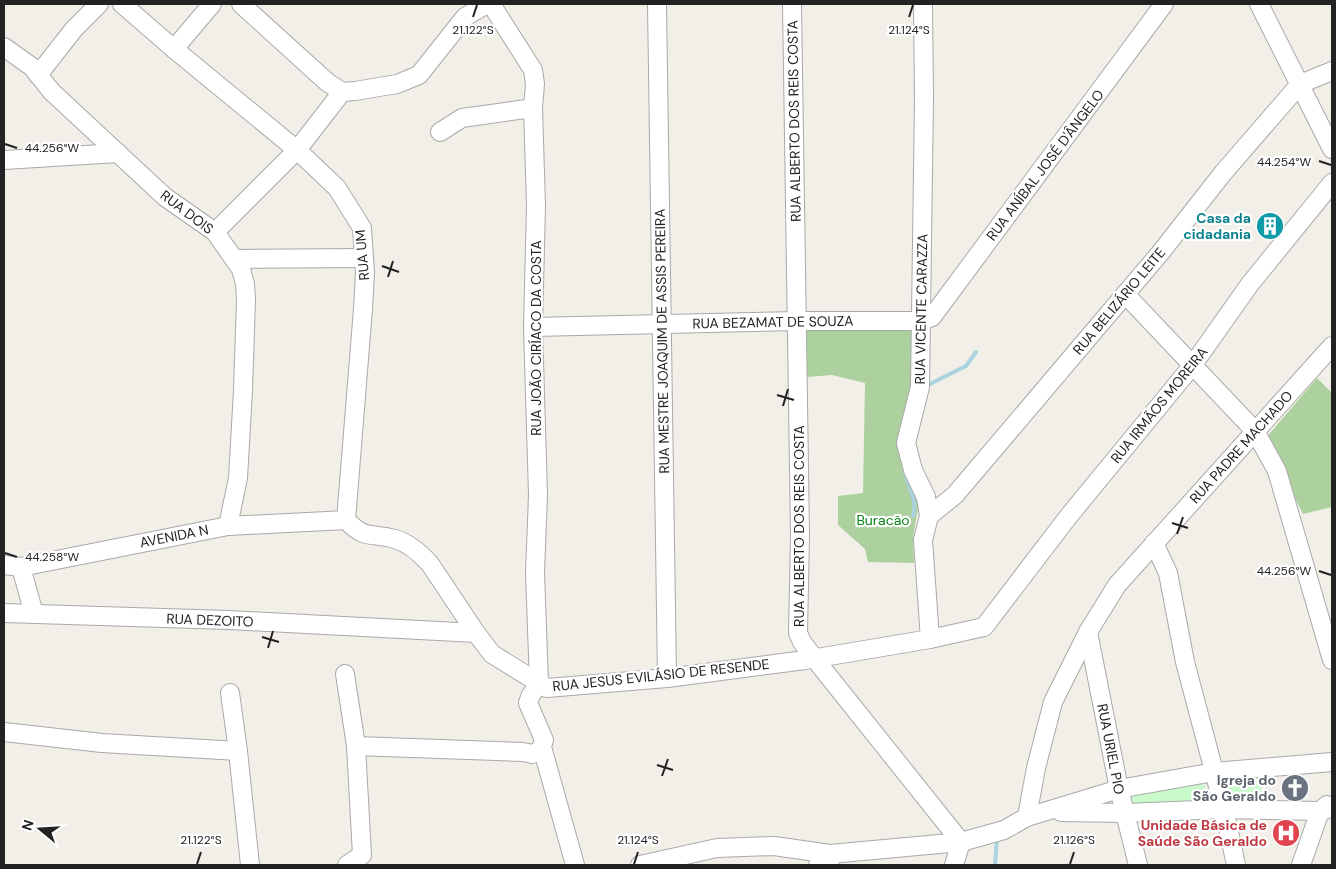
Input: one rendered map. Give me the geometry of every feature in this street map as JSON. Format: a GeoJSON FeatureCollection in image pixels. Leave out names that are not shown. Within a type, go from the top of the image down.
{"type":"FeatureCollection","features":[{"type":"Feature","properties":{"kind":"street"},"geometry":{"type":"LineString","coordinates":[[38,76],[74,29],[98,4]]}},
{"type":"Feature","properties":{"kind":"street","name":"RUA UM"},"geometry":{"type":"LineString","coordinates":[[122,4],[174,50],[296,150],[337,188],[362,228],[365,272],[363,309],[346,520]]}},
{"type":"Feature","properties":{"kind":"street"},"geometry":{"type":"LineString","coordinates":[[174,50],[212,4]]}},
{"type":"Feature","properties":{"kind":"street"},"geometry":{"type":"LineString","coordinates":[[241,4],[327,82],[342,92],[397,84],[419,75],[465,17],[487,4]]}},
{"type":"Feature","properties":{"kind":"street","name":"RUA JOÃO CIRÍACO DA COSTA"},"geometry":{"type":"LineString","coordinates":[[491,4],[532,70],[535,84],[533,108],[536,206],[534,328],[538,495],[535,573],[539,684]]}},
{"type":"Feature","properties":{"kind":"street","name":"RUA MESTRE JOAQUIM DE ASSIS PEREIRA"},"geometry":{"type":"LineString","coordinates":[[657,4],[667,678]]}},
{"type":"Feature","properties":{"kind":"street","name":"RUA ALBERTO DOS REIS COSTA"},"geometry":{"type":"LineString","coordinates":[[792,4],[798,321],[800,535],[798,633],[814,658],[961,842]]}},
{"type":"Feature","properties":{"kind":"street","name":"RUA VICENTE CARAZZA"},"geometry":{"type":"LineString","coordinates":[[923,4],[922,320],[918,395],[906,443],[913,470],[926,497],[929,516],[923,540],[930,639]]}},
{"type":"Feature","properties":{"kind":"street","name":"RUA ANÍBAL JOSÉ D'ÂNGELO"},"geometry":{"type":"LineString","coordinates":[[922,320],[932,317],[1164,4]]}},
{"type":"Feature","properties":{"kind":"street"},"geometry":{"type":"LineString","coordinates":[[1259,4],[1332,149]]}},
{"type":"Feature","properties":{"kind":"street","name":"RUA DOIS"},"geometry":{"type":"LineString","coordinates":[[4,46],[32,67],[52,92],[165,197],[215,232],[241,269],[245,284],[246,300],[238,478],[228,526]]}},
{"type":"Feature","properties":{"kind":"street","name":"RUA BELIZÁRIO LEITE"},"geometry":{"type":"LineString","coordinates":[[929,516],[955,495],[1161,252],[1223,173],[1300,84],[1332,71]]}},
{"type":"Feature","properties":{"kind":"street"},"geometry":{"type":"LineString","coordinates":[[215,232],[296,150],[342,92]]}},
{"type":"Feature","properties":{"kind":"street"},"geometry":{"type":"LineString","coordinates":[[440,132],[462,118],[533,108]]}},
{"type":"Feature","properties":{"kind":"street"},"geometry":{"type":"LineString","coordinates":[[4,160],[118,153]]}},
{"type":"Feature","properties":{"kind":"street","name":"RUA IRMÃOS MOREIRA"},"geometry":{"type":"LineString","coordinates":[[984,627],[1068,517],[1192,366],[1250,284],[1332,182]]}},
{"type":"Feature","properties":{"kind":"street"},"geometry":{"type":"LineString","coordinates":[[234,258],[363,258]]}},
{"type":"Feature","properties":{"kind":"street"},"geometry":{"type":"LineString","coordinates":[[1125,294],[1255,432],[1277,471],[1332,660]]}},
{"type":"Feature","properties":{"kind":"street","name":"RUA BEZAMAT DE SOUZA"},"geometry":{"type":"LineString","coordinates":[[534,328],[798,321],[922,320]]}},
{"type":"Feature","properties":{"kind":"street","name":"RUA PADRE MACHADO"},"geometry":{"type":"LineString","coordinates":[[1027,817],[1036,768],[1053,702],[1088,632],[1117,585],[1332,346]]}},
{"type":"Feature","properties":{"kind":"street","name":"AVENIDA N"},"geometry":{"type":"LineString","coordinates":[[12,566],[228,526],[346,520]]}},
{"type":"Feature","properties":{"kind":"street","name":"RUA JESUS EVILÁSIO DE RESENDE"},"geometry":{"type":"LineString","coordinates":[[346,520],[356,530],[364,534],[396,539],[421,554],[430,564],[492,654],[547,688],[667,678],[814,658],[930,639],[984,627]]}},
{"type":"Feature","properties":{"kind":"street"},"geometry":{"type":"LineString","coordinates":[[1154,543],[1168,573],[1185,662],[1224,809],[1236,865]]}},
{"type":"Feature","properties":{"kind":"street"},"geometry":{"type":"LineString","coordinates":[[12,566],[34,614]]}},
{"type":"Feature","properties":{"kind":"street"},"geometry":{"type":"LineString","coordinates":[[4,596],[7,613]]}},
{"type":"Feature","properties":{"kind":"street","name":"RUA DEZOITO"},"geometry":{"type":"LineString","coordinates":[[7,613],[228,620],[476,633]]}},
{"type":"Feature","properties":{"kind":"street","name":"RUA URIEL PIO"},"geometry":{"type":"LineString","coordinates":[[1088,632],[1119,789],[1138,865]]}},
{"type":"Feature","properties":{"kind":"street"},"geometry":{"type":"LineString","coordinates":[[345,674],[356,746],[367,860],[347,865]]}},
{"type":"Feature","properties":{"kind":"street"},"geometry":{"type":"LineString","coordinates":[[539,684],[530,696],[528,703],[543,736],[542,748],[575,865]]}},
{"type":"Feature","properties":{"kind":"street"},"geometry":{"type":"LineString","coordinates":[[230,693],[250,865]]}},
{"type":"Feature","properties":{"kind":"street"},"geometry":{"type":"LineString","coordinates":[[4,732],[102,743],[238,751]]}},
{"type":"Feature","properties":{"kind":"street"},"geometry":{"type":"LineString","coordinates":[[356,746],[523,752],[532,754],[540,751],[542,748]]}},
{"type":"Feature","properties":{"kind":"street"},"geometry":{"type":"LineString","coordinates":[[640,865],[717,848],[774,846],[826,862],[961,842],[1004,830],[1027,817],[1119,789],[1214,772],[1332,762]]}},
{"type":"Feature","properties":{"kind":"street"},"geometry":{"type":"LineString","coordinates":[[1045,812],[1125,813],[1328,807],[1301,865]]}},
{"type":"Feature","properties":{"kind":"street"},"geometry":{"type":"LineString","coordinates":[[954,865],[961,842]]}},
{"type":"Feature","properties":{"kind":"green space","name":"Buracão"},"geometry":{"type":"Polygon","coordinates":[[[911,326],[911,387],[913,392],[903,441],[920,497],[913,538],[914,563],[868,562],[865,549],[838,525],[838,496],[863,493],[865,383],[832,375],[807,377],[806,328],[911,326]]]}},
{"type":"Feature","properties":{"kind":"green space"},"geometry":{"type":"Polygon","coordinates":[[[1317,378],[1332,393],[1332,507],[1303,514],[1265,439],[1317,378]]]}},
{"type":"Feature","properties":{"kind":"green space"},"geometry":{"type":"Polygon","coordinates":[[[1261,773],[1261,805],[1228,802],[1222,777],[1261,773]]]}},
{"type":"Feature","properties":{"kind":"green space"},"geometry":{"type":"Polygon","coordinates":[[[1203,782],[1211,803],[1133,807],[1130,792],[1203,782]]]}},
{"type":"Feature","properties":{"kind":"waterway"},"geometry":{"type":"LineString","coordinates":[[924,387],[966,366],[976,352]]}},
{"type":"Feature","properties":{"kind":"waterway"},"geometry":{"type":"LineString","coordinates":[[904,468],[913,497],[913,516]]}},
{"type":"Feature","properties":{"kind":"waterway"},"geometry":{"type":"LineString","coordinates":[[995,865],[997,838]]}},
{"type":"Feature","properties":{"kind":"place","name":"Casa da cidadania"},"geometry":{"type":"Point","coordinates":[1270,226]}},
{"type":"Feature","properties":{"kind":"place","name":"Igreja do São Geraldo"},"geometry":{"type":"Point","coordinates":[1295,788]}},
{"type":"Feature","properties":{"kind":"place","name":"Unidade Básica de Saúde São Geraldo"},"geometry":{"type":"Point","coordinates":[1286,833]}}]}
